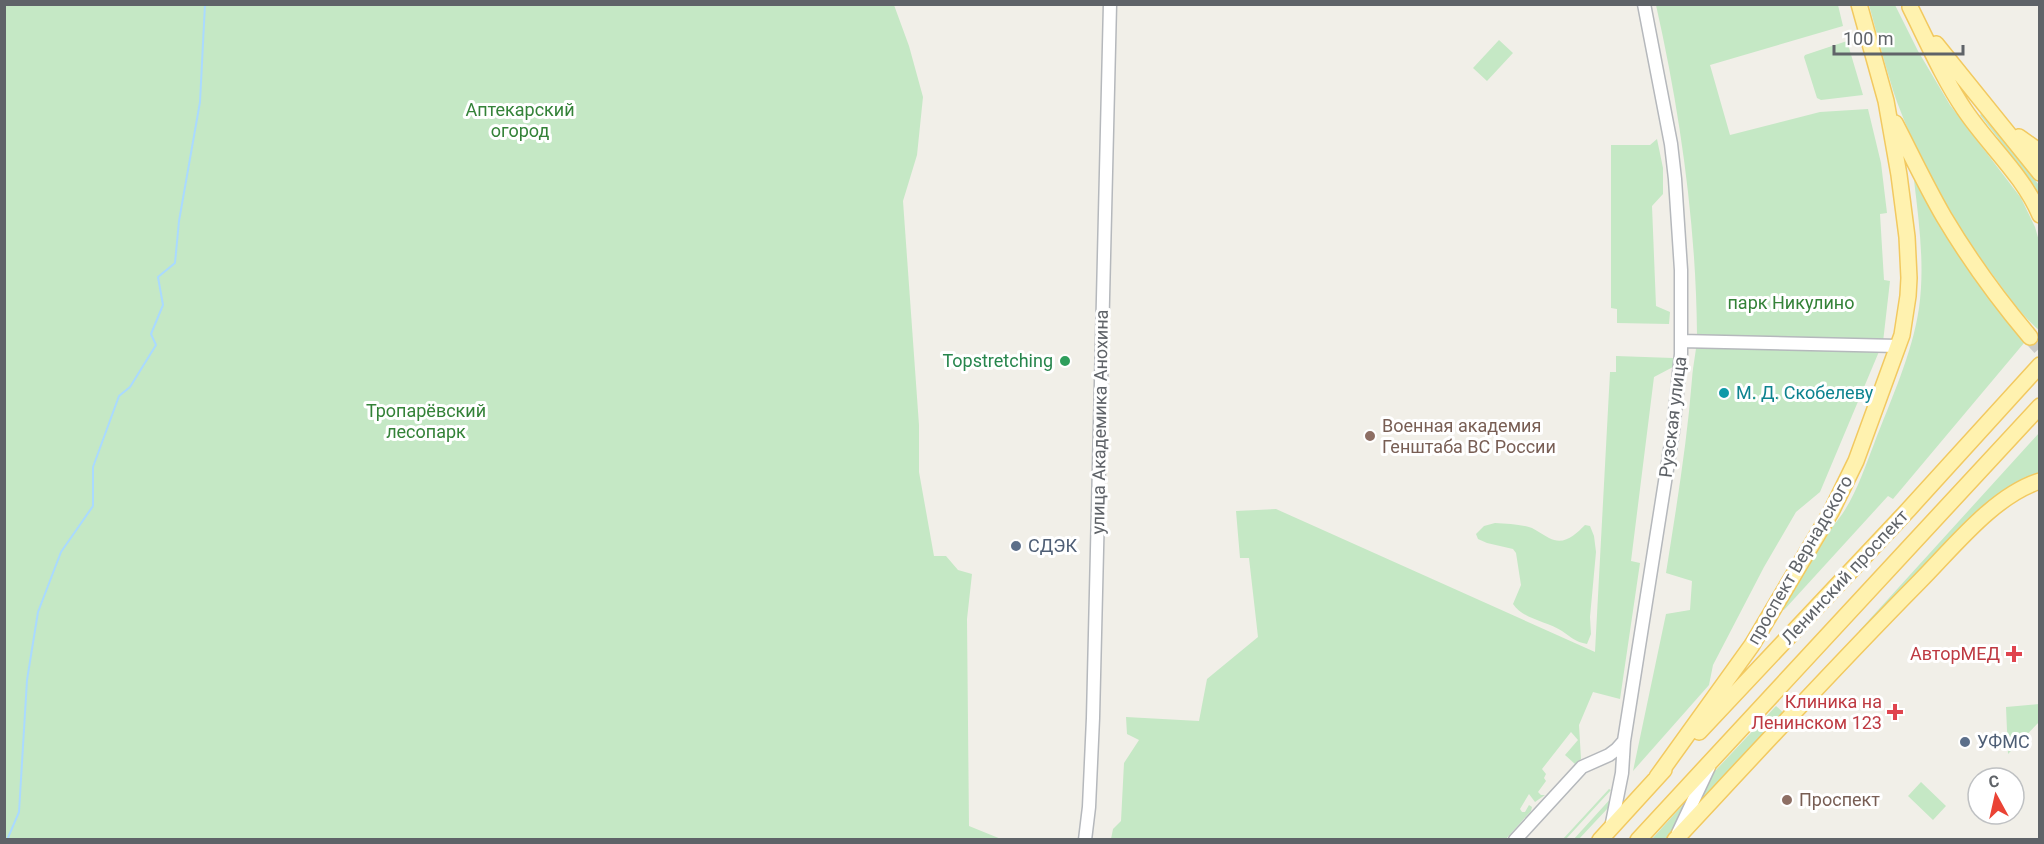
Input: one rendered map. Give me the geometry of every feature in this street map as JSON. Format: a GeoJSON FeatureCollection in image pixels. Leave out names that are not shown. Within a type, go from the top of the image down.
{"type":"FeatureCollection","features":[{"type":"Feature","properties":{"kind":"main road","name":"проспект Вернадского"},"geometry":{"type":"LineString","coordinates":[[1657,777],[1757,637],[1831,512],[1856,461],[1902,336],[1908,296],[1908,259],[1899,175],[1886,101],[1859,4]]}},
{"type":"Feature","properties":{"kind":"main road"},"geometry":{"type":"LineString","coordinates":[[1909,6],[1940,50],[2040,173]]}},
{"type":"Feature","properties":{"kind":"main road"},"geometry":{"type":"LineString","coordinates":[[1909,6],[1956,96],[2019,181],[2040,215]]}},
{"type":"Feature","properties":{"kind":"main road"},"geometry":{"type":"LineString","coordinates":[[1886,101],[1920,173],[1950,227],[1999,298],[2030,337]]}},
{"type":"Feature","properties":{"kind":"main road"},"geometry":{"type":"LineString","coordinates":[[1998,119],[2040,152]]}},
{"type":"Feature","properties":{"kind":"main road","name":"Ленинский проспект"},"geometry":{"type":"LineString","coordinates":[[1605,834],[1909,509],[2040,365]]}},
{"type":"Feature","properties":{"kind":"main road"},"geometry":{"type":"LineString","coordinates":[[2022,424],[2040,394]]}},
{"type":"Feature","properties":{"kind":"main road","name":"Ленинский проспект"},"geometry":{"type":"LineString","coordinates":[[1638,840],[2040,406]]}},
{"type":"Feature","properties":{"kind":"main road"},"geometry":{"type":"LineString","coordinates":[[1675,839],[1868,633],[1984,517],[2010,494],[2040,481]]}},
{"type":"Feature","properties":{"kind":"street","name":"улица Академика Анохина"},"geometry":{"type":"LineString","coordinates":[[1085,840],[1089,807],[1093,718],[1110,4]]}},
{"type":"Feature","properties":{"kind":"street","name":"Рузская улица"},"geometry":{"type":"LineString","coordinates":[[1605,834],[1622,773],[1624,741],[1673,431],[1681,341],[1681,270],[1675,179],[1671,144],[1644,4]]}},
{"type":"Feature","properties":{"kind":"street"},"geometry":{"type":"LineString","coordinates":[[1681,341],[1898,346]]}},
{"type":"Feature","properties":{"kind":"street"},"geometry":{"type":"LineString","coordinates":[[1515,840],[1582,766],[1609,755],[1624,741]]}},
{"type":"Feature","properties":{"kind":"street"},"geometry":{"type":"LineString","coordinates":[[1675,839],[1713,759]]}},
{"type":"Feature","properties":{"kind":"green space","name":"Тропарёвский лесопарк"},"geometry":{"type":"Polygon","coordinates":[[[5,4],[894,5],[909,46],[923,97],[917,155],[903,201],[919,425],[919,472],[934,556],[946,556],[958,570],[972,574],[967,619],[969,826],[1001,839],[5,839],[5,4]]]}},
{"type":"Feature","properties":{"kind":"green space","name":"парк Никулино"},"geometry":{"type":"Polygon","coordinates":[[[1656,5],[1838,5],[1843,26],[1710,65],[1730,135],[1820,112],[1868,109],[1881,163],[1887,213],[1880,214],[1884,280],[1890,281],[1883,342],[1820,492],[1796,512],[1764,567],[1713,665],[1709,685],[1633,771],[1666,614],[1690,610],[1692,581],[1666,573],[1684,452],[1697,334],[1694,251],[1685,168],[1656,5]]]}},
{"type":"Feature","properties":{"kind":"green space"},"geometry":{"type":"Polygon","coordinates":[[[1869,5],[1895,5],[1918,51],[1950,105],[2021,198],[2039,241],[2039,330],[2014,304],[1978,254],[1951,213],[1927,170],[1897,102],[1869,5]]]}},
{"type":"Feature","properties":{"kind":"green space"},"geometry":{"type":"Polygon","coordinates":[[[1499,40],[1513,53],[1487,81],[1473,68],[1499,40]]]}},
{"type":"Feature","properties":{"kind":"green space"},"geometry":{"type":"Polygon","coordinates":[[[1847,41],[1863,95],[1821,100],[1817,98],[1804,57],[1847,41]]]}},
{"type":"Feature","properties":{"kind":"green space"},"geometry":{"type":"Polygon","coordinates":[[[1981,114],[2039,185],[2039,195],[2025,173],[1981,114]]]}},
{"type":"Feature","properties":{"kind":"green space"},"geometry":{"type":"Polygon","coordinates":[[[1657,139],[1663,168],[1663,194],[1652,206],[1656,306],[1670,312],[1669,324],[1617,323],[1617,309],[1611,308],[1611,145],[1650,145],[1657,139]]]}},
{"type":"Feature","properties":{"kind":"green space"},"geometry":{"type":"Polygon","coordinates":[[[1914,180],[1951,243],[2024,343],[1893,499],[1888,496],[1784,610],[1782,609],[1856,489],[1911,343],[1921,292],[1921,244],[1914,180]]]}},
{"type":"Feature","properties":{"kind":"green space"},"geometry":{"type":"Polygon","coordinates":[[[1616,356],[1673,358],[1673,367],[1654,377],[1631,561],[1640,563],[1620,699],[1593,692],[1579,725],[1581,759],[1575,764],[1565,755],[1578,740],[1571,732],[1542,769],[1546,774],[1544,778],[1546,781],[1538,792],[1545,795],[1535,802],[1529,794],[1520,809],[1525,812],[1529,805],[1532,807],[1531,811],[1506,839],[1111,839],[1113,829],[1121,821],[1124,763],[1139,740],[1127,734],[1126,717],[1199,721],[1207,679],[1258,637],[1249,558],[1240,558],[1236,511],[1276,509],[1595,652],[1610,372],[1616,372],[1616,356]]]}},
{"type":"Feature","properties":{"kind":"green space"},"geometry":{"type":"Polygon","coordinates":[[[2039,433],[2039,474],[2019,481],[2003,491],[1861,634],[1859,631],[2039,433]]]}},
{"type":"Feature","properties":{"kind":"green space"},"geometry":{"type":"Polygon","coordinates":[[[1495,523],[1532,528],[1549,538],[1560,541],[1573,536],[1585,525],[1590,526],[1596,552],[1590,617],[1591,634],[1587,644],[1576,641],[1556,628],[1523,614],[1513,604],[1521,585],[1516,553],[1513,549],[1478,539],[1476,534],[1484,526],[1495,523]]]}},
{"type":"Feature","properties":{"kind":"green space"},"geometry":{"type":"Polygon","coordinates":[[[2039,704],[2039,722],[2008,754],[2006,707],[2039,704]]]}},
{"type":"Feature","properties":{"kind":"green space"},"geometry":{"type":"Polygon","coordinates":[[[1776,706],[1786,715],[1688,820],[1715,771],[1776,706]]]}},
{"type":"Feature","properties":{"kind":"green space"},"geometry":{"type":"Polygon","coordinates":[[[1921,782],[1946,806],[1933,820],[1908,796],[1921,782]]]}},
{"type":"Feature","properties":{"kind":"green space"},"geometry":{"type":"Polygon","coordinates":[[[1609,789],[1611,790],[1566,839],[1563,839],[1609,789]]]}},
{"type":"Feature","properties":{"kind":"green space"},"geometry":{"type":"Polygon","coordinates":[[[1613,796],[1608,808],[1579,839],[1573,840],[1613,796]]]}},
{"type":"Feature","properties":{"kind":"green space"},"geometry":{"type":"Polygon","coordinates":[[[1689,798],[1673,832],[1667,839],[1651,840],[1689,798]]]}},
{"type":"Feature","properties":{"kind":"waterway"},"geometry":{"type":"LineString","coordinates":[[7,840],[19,812],[27,680],[38,612],[61,552],[93,506],[93,467],[119,396],[130,387],[156,345],[151,334],[163,305],[158,277],[175,263],[179,221],[200,102],[205,4]]}},
{"type":"Feature","properties":{"kind":"tunnel"},"geometry":{"type":"LineString","coordinates":[[2030,337],[2040,348]]}},
{"type":"Feature","properties":{"kind":"place","name":"Topstretching"},"geometry":{"type":"Point","coordinates":[1065,361]}},
{"type":"Feature","properties":{"kind":"place","name":"М. Д. Скобелеву"},"geometry":{"type":"Point","coordinates":[1724,393]}},
{"type":"Feature","properties":{"kind":"place","name":"Военная академия Генштаба ВС России"},"geometry":{"type":"Point","coordinates":[1370,436]}},
{"type":"Feature","properties":{"kind":"place","name":"СДЭК"},"geometry":{"type":"Point","coordinates":[1016,546]}},
{"type":"Feature","properties":{"kind":"place","name":"АвторМЕД"},"geometry":{"type":"Point","coordinates":[2014,654]}},
{"type":"Feature","properties":{"kind":"place","name":"Клиника на Ленинском 123"},"geometry":{"type":"Point","coordinates":[1895,712]}},
{"type":"Feature","properties":{"kind":"place","name":"УФМС"},"geometry":{"type":"Point","coordinates":[1965,742]}},
{"type":"Feature","properties":{"kind":"place","name":"Проспект"},"geometry":{"type":"Point","coordinates":[1787,800]}},
{"type":"Feature","properties":{"kind":"park label","name":"Аптекарский огород"},"geometry":{"type":"Point","coordinates":[520,120]}}]}
